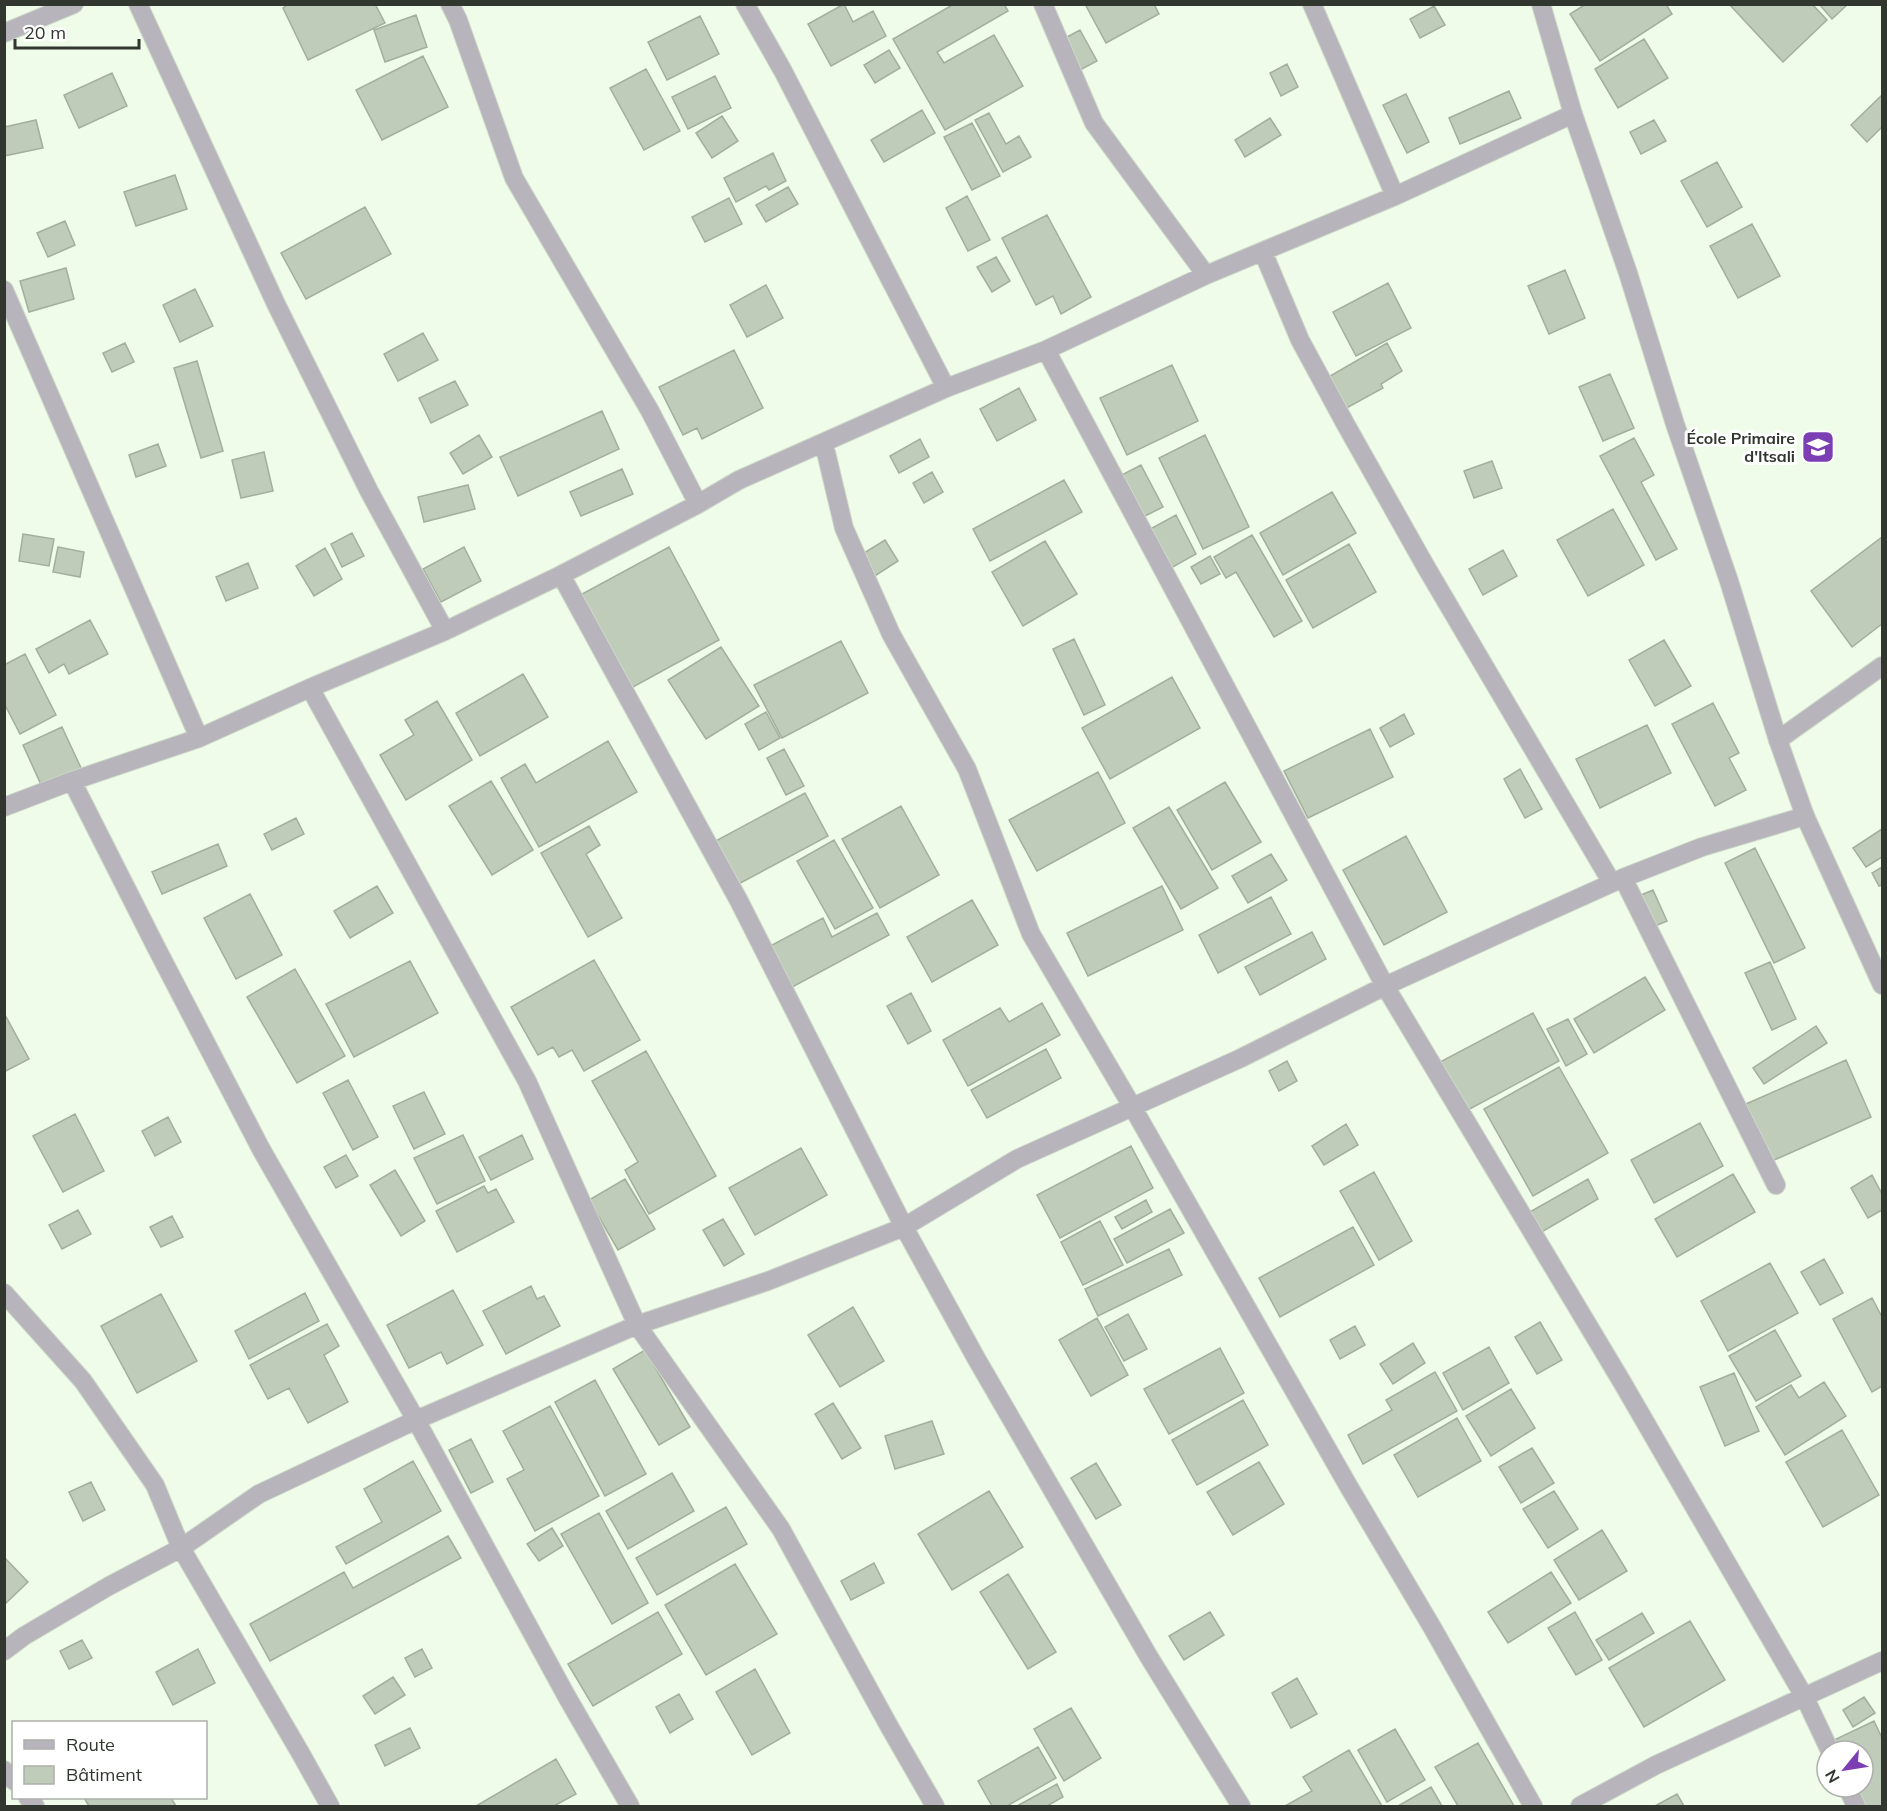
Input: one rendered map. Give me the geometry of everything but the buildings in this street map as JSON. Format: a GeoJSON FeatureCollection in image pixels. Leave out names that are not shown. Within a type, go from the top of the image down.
{"type":"FeatureCollection","features":[{"type":"Feature","properties":{"kind":"street"},"geometry":{"type":"LineString","coordinates":[[4,33],[74,4]]}},
{"type":"Feature","properties":{"kind":"street"},"geometry":{"type":"LineString","coordinates":[[138,4],[281,314],[369,491],[445,631]]}},
{"type":"Feature","properties":{"kind":"street"},"geometry":{"type":"LineString","coordinates":[[450,4],[458,20],[514,178],[650,411],[698,504]]}},
{"type":"Feature","properties":{"kind":"street"},"geometry":{"type":"LineString","coordinates":[[745,4],[783,71],[946,388]]}},
{"type":"Feature","properties":{"kind":"street"},"geometry":{"type":"LineString","coordinates":[[1043,4],[1094,123],[1206,276]]}},
{"type":"Feature","properties":{"kind":"street"},"geometry":{"type":"LineString","coordinates":[[1312,4],[1395,196]]}},
{"type":"Feature","properties":{"kind":"street"},"geometry":{"type":"LineString","coordinates":[[1541,4],[1573,114],[1729,581],[1778,740],[1805,816],[1882,985]]}},
{"type":"Feature","properties":{"kind":"street"},"geometry":{"type":"LineString","coordinates":[[4,807],[72,781],[199,738],[445,631],[561,575],[698,504],[738,480],[824,444],[946,388],[1046,350],[1206,276],[1395,196],[1573,114]]}},
{"type":"Feature","properties":{"kind":"street"},"geometry":{"type":"LineString","coordinates":[[1263,252],[1300,340],[1346,425],[1426,567],[1618,880],[1776,1185]]}},
{"type":"Feature","properties":{"kind":"street"},"geometry":{"type":"LineString","coordinates":[[4,290],[199,738]]}},
{"type":"Feature","properties":{"kind":"street"},"geometry":{"type":"LineString","coordinates":[[1046,350],[1385,987],[1623,1382],[1805,1698],[1824,1739]]}},
{"type":"Feature","properties":{"kind":"street"},"geometry":{"type":"LineString","coordinates":[[824,444],[844,528],[891,634],[967,769],[1031,934],[1133,1107],[1533,1806]]}},
{"type":"Feature","properties":{"kind":"street"},"geometry":{"type":"LineString","coordinates":[[561,575],[739,901],[904,1227],[976,1358],[1143,1647],[1241,1806]]}},
{"type":"Feature","properties":{"kind":"street"},"geometry":{"type":"LineString","coordinates":[[1778,740],[1882,666]]}},
{"type":"Feature","properties":{"kind":"street"},"geometry":{"type":"LineString","coordinates":[[310,688],[526,1081],[637,1325],[781,1528],[935,1806]]}},
{"type":"Feature","properties":{"kind":"street"},"geometry":{"type":"LineString","coordinates":[[72,781],[261,1149],[416,1420],[567,1697],[630,1806]]}},
{"type":"Feature","properties":{"kind":"street"},"geometry":{"type":"LineString","coordinates":[[4,1651],[24,1636],[81,1602],[181,1548],[259,1494],[416,1420],[637,1325],[768,1281],[904,1227],[1017,1159],[1618,880],[1702,847],[1805,816]]}},
{"type":"Feature","properties":{"kind":"street"},"geometry":{"type":"LineString","coordinates":[[4,1293],[83,1381],[155,1485],[181,1548],[330,1806]]}},
{"type":"Feature","properties":{"kind":"street"},"geometry":{"type":"LineString","coordinates":[[1580,1806],[1656,1764],[1882,1661]]}},
{"type":"Feature","properties":{"kind":"place","name":"École Primaire d'Itsali"},"geometry":{"type":"Point","coordinates":[1818,447]}}]}
